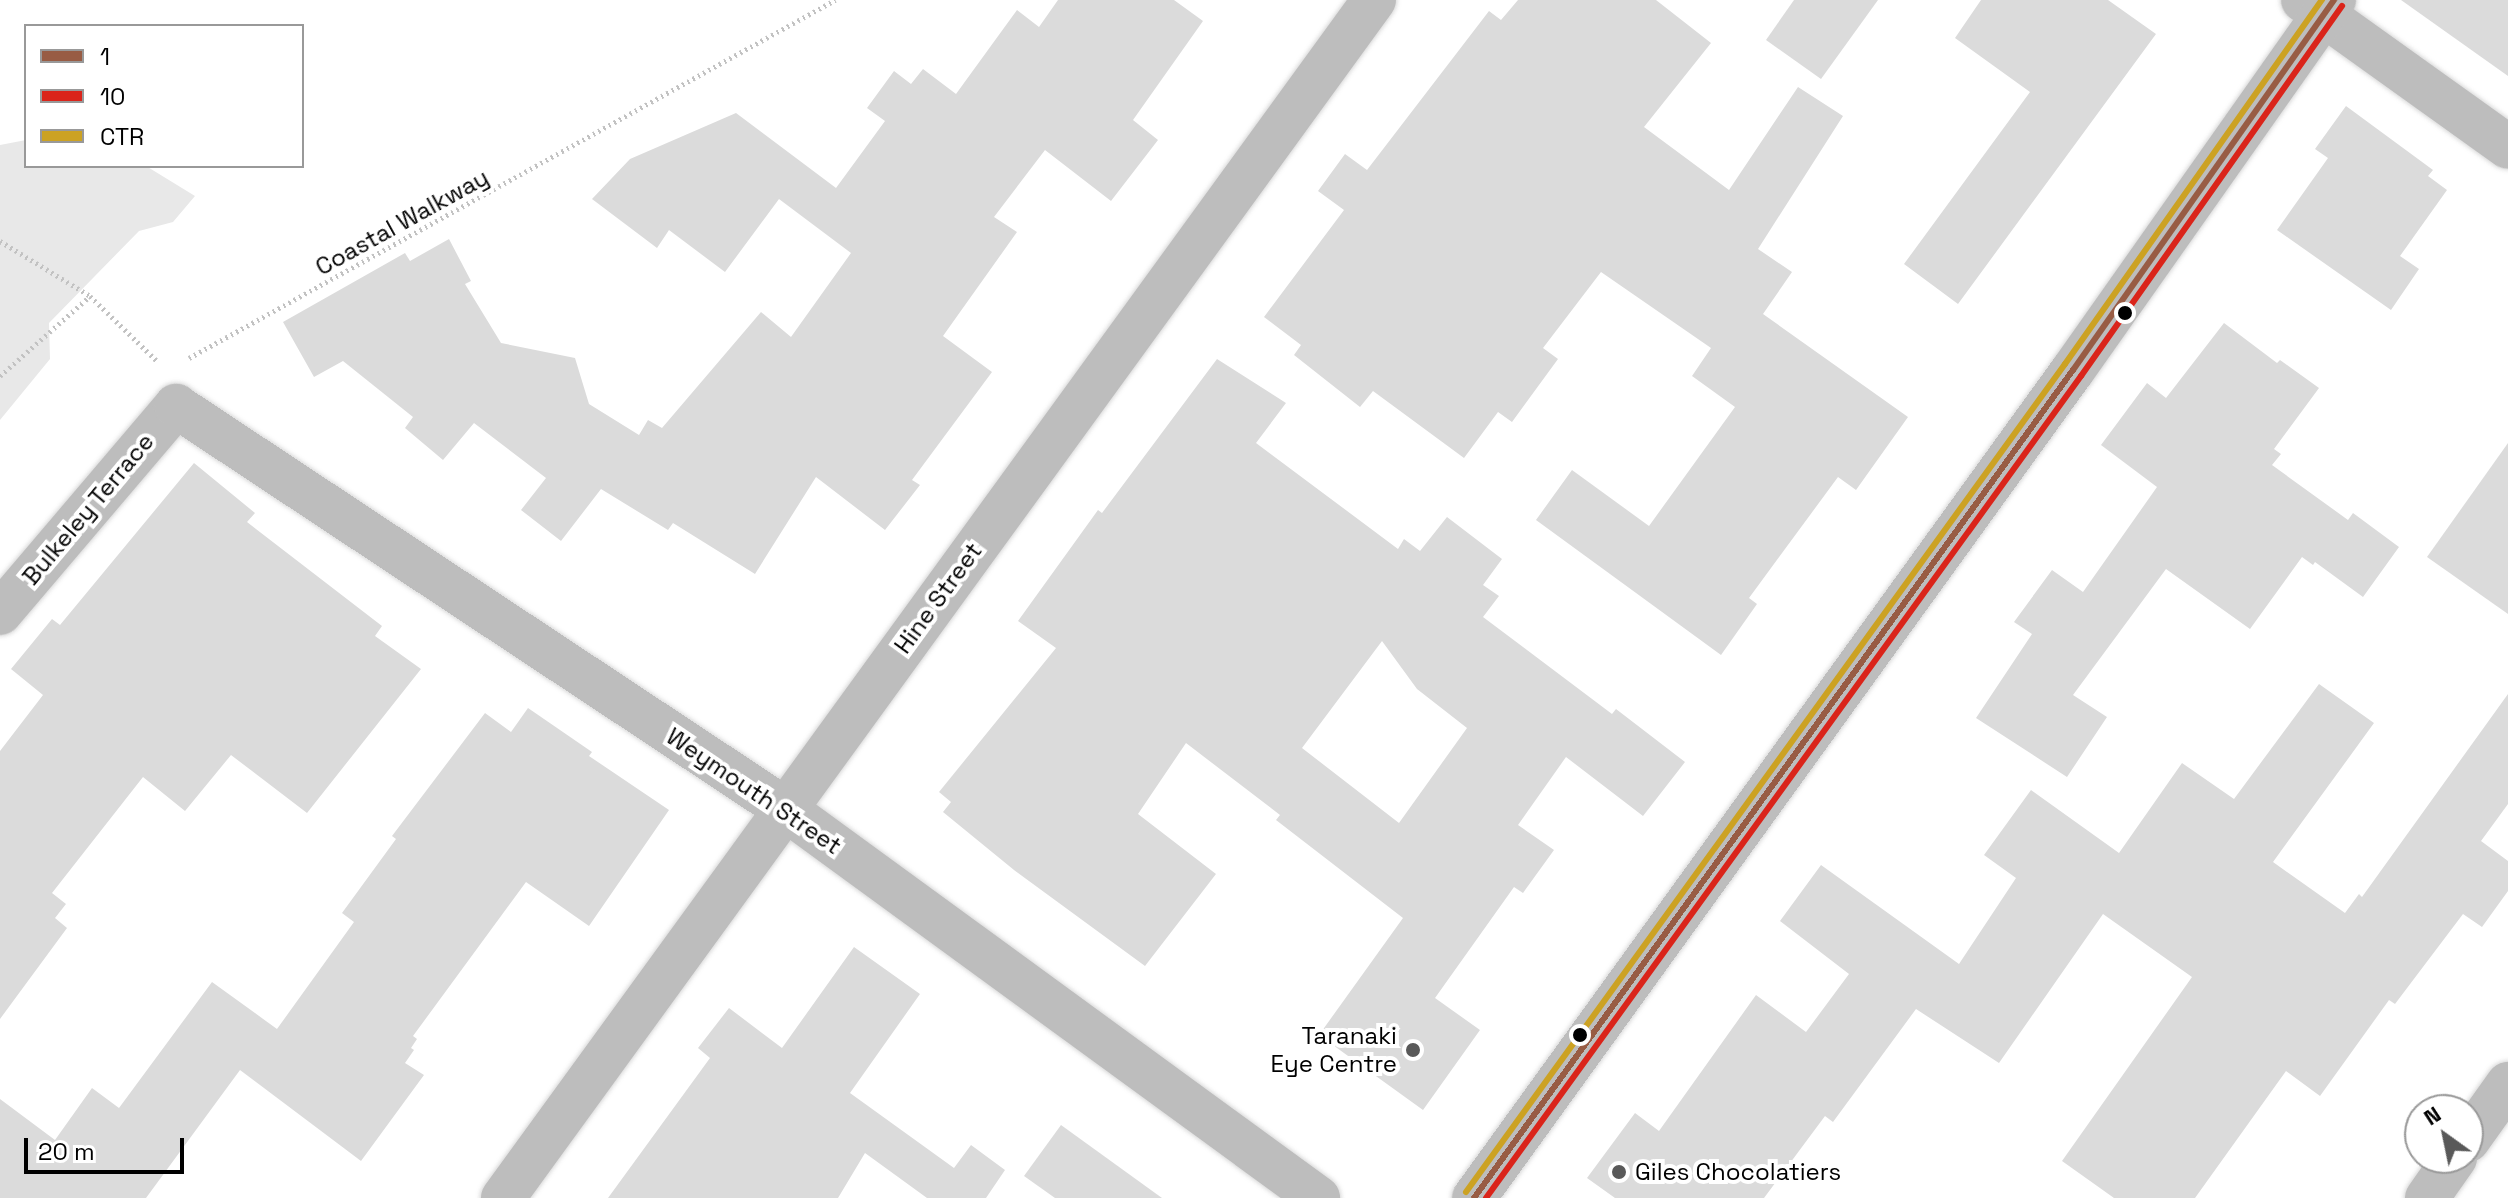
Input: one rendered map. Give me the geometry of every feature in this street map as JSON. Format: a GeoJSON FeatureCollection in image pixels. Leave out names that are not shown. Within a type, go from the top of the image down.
{"type":"FeatureCollection","features":[{"type":"Feature","properties":{"kind":"main road","name":"Hine Street"},"geometry":{"type":"LineString","coordinates":[[503,1198],[1374,0]]}},
{"type":"Feature","properties":{"kind":"main road"},"geometry":{"type":"LineString","coordinates":[[1474,1198],[2073,370],[2321,5],[2508,147]]}},
{"type":"Feature","properties":{"kind":"main road","name":"Weymouth Street"},"geometry":{"type":"LineString","coordinates":[[176,406],[785,809],[1318,1198]]}},
{"type":"Feature","properties":{"kind":"main road","name":"Bulkeley Terrace"},"geometry":{"type":"LineString","coordinates":[[0,613],[176,406]]}},
{"type":"Feature","properties":{"kind":"main road"},"geometry":{"type":"LineString","coordinates":[[2484,1118],[2508,1084]]}},
{"type":"Feature","properties":{"kind":"main road"},"geometry":{"type":"LineString","coordinates":[[2427,1198],[2444,1174]]}},
{"type":"Feature","properties":{"kind":"path","name":"Coastal Walkway"},"geometry":{"type":"LineString","coordinates":[[188,359],[835,0]]}},
{"type":"Feature","properties":{"kind":"path"},"geometry":{"type":"LineString","coordinates":[[0,241],[90,296],[155,361],[164,363]]}},
{"type":"Feature","properties":{"kind":"path"},"geometry":{"type":"LineString","coordinates":[[0,376],[90,296]]}},
{"type":"Feature","properties":{"kind":"shaded area"},"geometry":{"type":"Polygon","coordinates":[[[24,140],[24,168],[149,168],[195,196],[173,222],[139,231],[49,323],[50,359],[0,420],[0,145],[24,140]]]}},
{"type":"Feature","properties":{"kind":"building"},"geometry":{"type":"Polygon","coordinates":[[[1058,0],[1174,0],[1203,21],[1133,120],[1158,140],[1111,201],[1045,150],[994,217],[1017,232],[943,336],[992,372],[912,480],[920,485],[885,530],[816,477],[755,574],[673,523],[668,530],[601,489],[561,541],[521,510],[546,478],[474,423],[443,460],[405,428],[413,417],[343,361],[314,377],[283,322],[405,253],[410,261],[449,239],[471,281],[465,284],[501,343],[575,358],[589,404],[639,435],[648,420],[662,428],[761,312],[791,337],[851,253],[779,199],[725,272],[669,230],[657,248],[592,199],[630,159],[736,113],[836,188],[885,121],[867,108],[894,71],[911,84],[923,69],[956,94],[1017,10],[1039,27],[1058,0]]]}},
{"type":"Feature","properties":{"kind":"building"},"geometry":{"type":"Polygon","coordinates":[[[1518,0],[1656,0],[1711,43],[1644,127],[1729,190],[1798,87],[1843,116],[1758,249],[1792,272],[1763,314],[1908,417],[1856,490],[1838,477],[1749,598],[1757,604],[1721,655],[1536,520],[1572,470],[1649,526],[1735,407],[1692,376],[1711,348],[1601,272],[1543,348],[1558,359],[1512,422],[1498,412],[1464,458],[1373,391],[1360,407],[1294,355],[1301,345],[1264,317],[1344,210],[1318,191],[1345,154],[1367,170],[1489,11],[1501,20],[1518,0]]]}},
{"type":"Feature","properties":{"kind":"building"},"geometry":{"type":"Polygon","coordinates":[[[1794,0],[1878,0],[1821,79],[1766,40],[1794,0]]]}},
{"type":"Feature","properties":{"kind":"building"},"geometry":{"type":"Polygon","coordinates":[[[1981,0],[2108,0],[2156,34],[1958,304],[1904,264],[2030,92],[1955,38],[1981,0]]]}},
{"type":"Feature","properties":{"kind":"building"},"geometry":{"type":"Polygon","coordinates":[[[2401,0],[2508,0],[2508,76],[2401,0]]]}},
{"type":"Feature","properties":{"kind":"building"},"geometry":{"type":"Polygon","coordinates":[[[2346,106],[2433,170],[2428,176],[2447,190],[2400,256],[2419,269],[2391,310],[2277,230],[2328,158],[2315,149],[2346,106]]]}},
{"type":"Feature","properties":{"kind":"building"},"geometry":{"type":"Polygon","coordinates":[[[2224,323],[2277,363],[2280,360],[2319,388],[2274,449],[2281,454],[2272,465],[2348,520],[2353,513],[2399,547],[2363,597],[2315,562],[2313,565],[2302,557],[2250,629],[2166,569],[2073,695],[2107,717],[2067,777],[1976,718],[2032,634],[2014,622],[2052,570],[2083,592],[2157,487],[2101,445],[2147,383],[2166,398],[2224,323]]]}},
{"type":"Feature","properties":{"kind":"building"},"geometry":{"type":"Polygon","coordinates":[[[1217,359],[1286,403],[1256,443],[1398,549],[1404,539],[1420,551],[1447,517],[1502,559],[1483,585],[1499,596],[1483,617],[1612,714],[1616,709],[1685,762],[1643,816],[1566,757],[1518,825],[1554,850],[1523,893],[1514,887],[1435,998],[1480,1030],[1423,1110],[1319,1035],[1403,918],[1276,820],[1280,815],[1186,743],[1138,814],[1216,874],[1145,966],[1014,870],[943,812],[951,802],[939,792],[1056,648],[1018,621],[1098,510],[1102,513],[1217,359]],[[1382,641],[1302,748],[1399,823],[1467,728],[1417,689],[1382,641]]]}},
{"type":"Feature","properties":{"kind":"building"},"geometry":{"type":"Polygon","coordinates":[[[2508,443],[2508,614],[2427,557],[2508,443]]]}},
{"type":"Feature","properties":{"kind":"building"},"geometry":{"type":"Polygon","coordinates":[[[194,463],[255,513],[247,522],[382,626],[375,636],[421,669],[307,813],[231,755],[185,811],[143,777],[52,893],[66,904],[55,918],[67,928],[0,1019],[0,751],[43,695],[11,669],[52,619],[60,625],[194,463]]]}},
{"type":"Feature","properties":{"kind":"building"},"geometry":{"type":"Polygon","coordinates":[[[2319,684],[2374,723],[2273,862],[2345,913],[2359,894],[2362,897],[2508,694],[2508,804],[2481,841],[2508,861],[2508,891],[2482,927],[2463,914],[2395,1004],[2389,1000],[2320,1096],[2286,1071],[2195,1198],[2114,1198],[2062,1161],[2192,977],[2103,914],[1999,1063],[1916,1009],[1833,1122],[1825,1116],[1764,1198],[1615,1198],[1587,1178],[1635,1113],[1659,1131],[1756,995],[1806,1032],[1849,974],[1780,921],[1821,865],[1959,964],[2016,878],[1984,855],[2031,790],[2119,853],[2182,763],[2234,799],[2319,684]]]}},
{"type":"Feature","properties":{"kind":"building"},"geometry":{"type":"Polygon","coordinates":[[[528,708],[592,752],[589,756],[669,810],[589,926],[526,882],[413,1036],[417,1039],[411,1048],[414,1050],[405,1063],[424,1075],[361,1161],[240,1070],[146,1198],[0,1198],[0,1099],[55,1140],[92,1088],[119,1108],[212,982],[277,1029],[354,922],[342,913],[396,839],[392,836],[485,713],[511,732],[528,708]]]}},
{"type":"Feature","properties":{"kind":"building"},"geometry":{"type":"Polygon","coordinates":[[[854,947],[920,994],[850,1093],[954,1168],[971,1145],[1005,1170],[986,1198],[927,1198],[865,1153],[838,1198],[608,1198],[710,1058],[698,1048],[729,1008],[782,1048],[854,947]]]}},
{"type":"Feature","properties":{"kind":"building"},"geometry":{"type":"Polygon","coordinates":[[[1061,1125],[1162,1198],[1055,1198],[1024,1176],[1061,1125]]]}},
{"type":"Feature","properties":{"kind":"transit line","name":"CTR"},"geometry":{"type":"LineString","coordinates":[[1466,1192],[2065,364],[2322,0]]}},
{"type":"Feature","properties":{"kind":"transit line","name":"1"},"geometry":{"type":"LineString","coordinates":[[1474,1198],[2073,370],[2334,0]]}},
{"type":"Feature","properties":{"kind":"transit line","name":"10"},"geometry":{"type":"LineString","coordinates":[[1486,1198],[2081,376],[2342,6]]}},
{"type":"Feature","properties":{"kind":"place","name":"Taranaki Eye Centre"},"geometry":{"type":"Point","coordinates":[1413,1050]}},
{"type":"Feature","properties":{"kind":"place","name":"Giles Chocolatiers"},"geometry":{"type":"Point","coordinates":[1619,1172]}}]}
